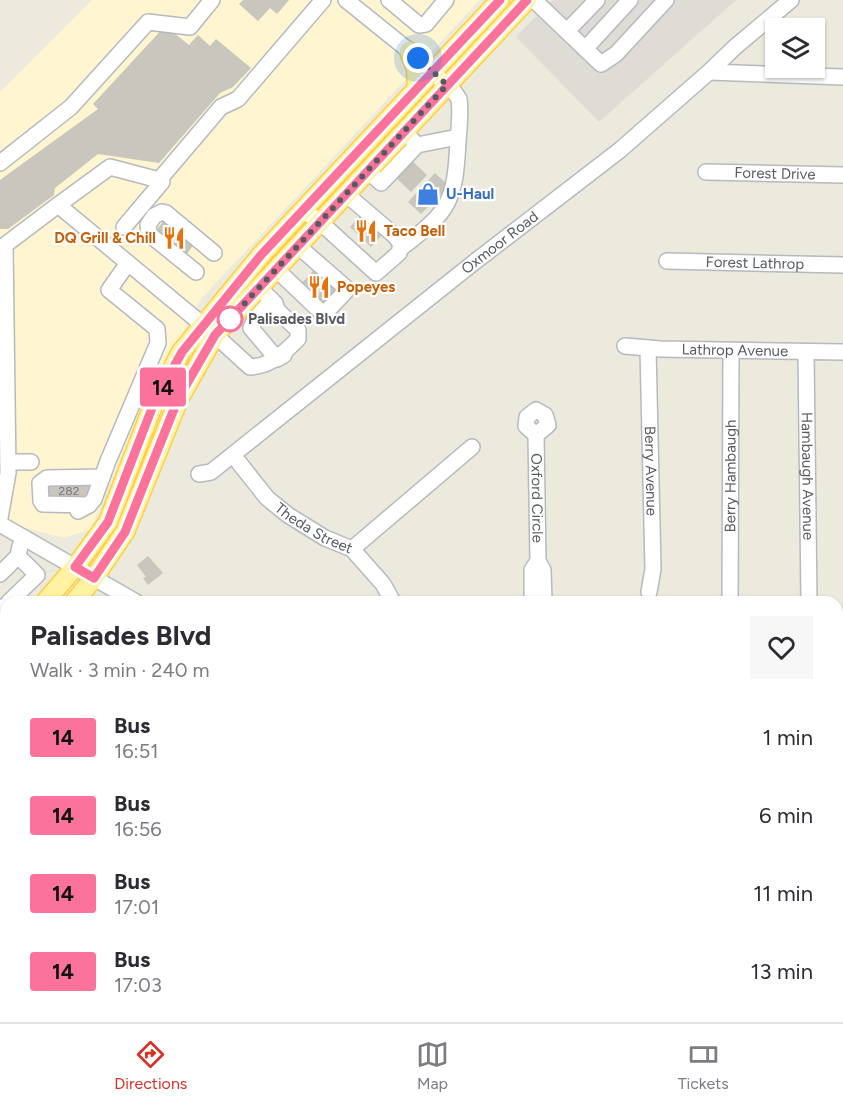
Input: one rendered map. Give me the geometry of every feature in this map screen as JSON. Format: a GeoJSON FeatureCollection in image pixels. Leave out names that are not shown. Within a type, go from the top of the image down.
{"type":"FeatureCollection","features":[{"type":"Feature","properties":{"kind":"main road"},"geometry":{"type":"LineString","coordinates":[[50,596],[108,522],[154,403],[182,352],[209,330],[269,297],[276,269],[368,171],[410,138],[447,85],[527,0]]}},
{"type":"Feature","properties":{"kind":"main road"},"geometry":{"type":"LineString","coordinates":[[79,596],[125,532],[178,399],[209,330],[261,255],[498,2]]}},
{"type":"Feature","properties":{"kind":"main road"},"geometry":{"type":"LineString","coordinates":[[409,51],[416,69],[417,88]]}},
{"type":"Feature","properties":{"kind":"street"},"geometry":{"type":"LineString","coordinates":[[0,163],[71,107],[148,22],[190,27],[212,0]]}},
{"type":"Feature","properties":{"kind":"street"},"geometry":{"type":"LineString","coordinates":[[0,518],[9,473],[5,452],[5,245],[110,167],[159,180],[221,107],[238,99],[322,0]]}},
{"type":"Feature","properties":{"kind":"street"},"geometry":{"type":"LineString","coordinates":[[303,210],[320,222],[376,273],[396,256],[401,248],[431,224],[447,205],[456,177],[459,99],[433,72],[346,0]]}},
{"type":"Feature","properties":{"kind":"street"},"geometry":{"type":"LineString","coordinates":[[389,0],[419,25],[426,24],[446,0]]}},
{"type":"Feature","properties":{"kind":"street"},"geometry":{"type":"LineString","coordinates":[[534,0],[601,63],[616,54],[666,0]]}},
{"type":"Feature","properties":{"kind":"street"},"geometry":{"type":"LineString","coordinates":[[567,32],[597,0]]}},
{"type":"Feature","properties":{"kind":"street"},"geometry":{"type":"LineString","coordinates":[[585,49],[630,0]]}},
{"type":"Feature","properties":{"kind":"street","name":"Oxmoor Road"},"geometry":{"type":"LineString","coordinates":[[200,474],[211,472],[472,264],[620,150],[791,0]]}},
{"type":"Feature","properties":{"kind":"street"},"geometry":{"type":"LineString","coordinates":[[708,72],[843,77]]}},
{"type":"Feature","properties":{"kind":"street"},"geometry":{"type":"LineString","coordinates":[[410,138],[458,137]]}},
{"type":"Feature","properties":{"kind":"street","name":"Forest Drive"},"geometry":{"type":"LineString","coordinates":[[706,171],[843,174]]}},
{"type":"Feature","properties":{"kind":"street"},"geometry":{"type":"LineString","coordinates":[[124,227],[162,182]]}},
{"type":"Feature","properties":{"kind":"street"},"geometry":{"type":"LineString","coordinates":[[346,194],[394,236],[401,244],[401,248]]}},
{"type":"Feature","properties":{"kind":"street"},"geometry":{"type":"LineString","coordinates":[[58,205],[209,330],[250,367],[259,367],[277,359],[303,344],[307,338],[306,332],[269,297],[251,328],[277,359]]}},
{"type":"Feature","properties":{"kind":"street"},"geometry":{"type":"LineString","coordinates":[[196,272],[149,234],[148,225],[154,216],[162,212],[166,213],[214,253]]}},
{"type":"Feature","properties":{"kind":"street"},"geometry":{"type":"LineString","coordinates":[[276,269],[321,312],[326,312],[346,291],[345,287],[298,246]]}},
{"type":"Feature","properties":{"kind":"street","name":"Forest Lathrop"},"geometry":{"type":"LineString","coordinates":[[667,261],[843,265]]}},
{"type":"Feature","properties":{"kind":"street"},"geometry":{"type":"LineString","coordinates":[[102,477],[47,478],[40,483],[41,501],[44,504],[84,508],[94,498],[158,343],[158,329],[109,290],[129,263]]}},
{"type":"Feature","properties":{"kind":"street","name":"Lathrop Avenue"},"geometry":{"type":"LineString","coordinates":[[625,346],[731,351],[843,352]]}},
{"type":"Feature","properties":{"kind":"street","name":"Berry Avenue"},"geometry":{"type":"LineString","coordinates":[[648,348],[653,569],[649,592]]}},
{"type":"Feature","properties":{"kind":"street","name":"Berry Hambaugh"},"geometry":{"type":"LineString","coordinates":[[730,596],[731,351]]}},
{"type":"Feature","properties":{"kind":"street","name":"Hambaugh Avenue"},"geometry":{"type":"LineString","coordinates":[[806,352],[809,596]]}},
{"type":"Feature","properties":{"kind":"street","name":"Oxford Circle"},"geometry":{"type":"LineString","coordinates":[[536,435],[538,561],[543,570],[544,596]]}},
{"type":"Feature","properties":{"kind":"street"},"geometry":{"type":"LineString","coordinates":[[352,549],[472,447]]}},
{"type":"Feature","properties":{"kind":"street"},"geometry":{"type":"LineString","coordinates":[[5,452],[31,462]]}},
{"type":"Feature","properties":{"kind":"street","name":"Theda Street"},"geometry":{"type":"LineString","coordinates":[[233,455],[267,498],[288,515],[325,538],[352,549],[383,584],[390,596]]}},
{"type":"Feature","properties":{"kind":"street"},"geometry":{"type":"LineString","coordinates":[[0,524],[126,596]]}},
{"type":"Feature","properties":{"kind":"street"},"geometry":{"type":"LineString","coordinates":[[0,574],[18,555],[22,537]]}},
{"type":"Feature","properties":{"kind":"street"},"geometry":{"type":"LineString","coordinates":[[16,596],[37,575],[18,555]]}},
{"type":"Feature","properties":{"kind":"street","name":"Oxford Circle"},"geometry":{"type":"LineString","coordinates":[[532,596],[532,570],[538,561]]}},
{"type":"Feature","properties":{"kind":"shaded area"},"geometry":{"type":"Polygon","coordinates":[[[92,0],[480,0],[201,299],[137,419],[91,529],[64,538],[21,527],[0,515],[0,92],[92,0]]]}},
{"type":"Feature","properties":{"kind":"shaded area"},"geometry":{"type":"Polygon","coordinates":[[[552,0],[736,0],[599,122],[516,37],[552,0]]]}},
{"type":"Feature","properties":{"kind":"building"},"geometry":{"type":"Polygon","coordinates":[[[243,0],[289,0],[277,14],[270,8],[258,21],[239,4],[243,0]]]}},
{"type":"Feature","properties":{"kind":"building"},"geometry":{"type":"Polygon","coordinates":[[[165,26],[189,45],[198,35],[210,46],[216,39],[251,68],[233,87],[220,93],[159,163],[98,154],[55,188],[54,195],[8,229],[0,229],[0,180],[98,109],[93,104],[165,26]]]}},
{"type":"Feature","properties":{"kind":"building"},"geometry":{"type":"Polygon","coordinates":[[[410,159],[427,175],[411,192],[394,176],[410,159]]]}},
{"type":"Feature","properties":{"kind":"building","name":"U-Haul"},"geometry":{"type":"Polygon","coordinates":[[[435,173],[449,186],[421,214],[408,202],[435,173]]]}},
{"type":"Feature","properties":{"kind":"building","name":"Taco Bell"},"geometry":{"type":"Polygon","coordinates":[[[361,215],[382,235],[371,247],[350,227],[361,215]]]}},
{"type":"Feature","properties":{"kind":"building","name":"DQ Grill & Chill"},"geometry":{"type":"Polygon","coordinates":[[[165,219],[195,243],[186,255],[154,233],[165,219]]]}},
{"type":"Feature","properties":{"kind":"building","name":"Popeyes"},"geometry":{"type":"Polygon","coordinates":[[[314,270],[337,291],[325,304],[302,283],[314,270]]]}},
{"type":"Feature","properties":{"kind":"building"},"geometry":{"type":"Polygon","coordinates":[[[49,480],[89,483],[89,500],[49,503],[49,480]]]}},
{"type":"Feature","properties":{"kind":"building"},"geometry":{"type":"Polygon","coordinates":[[[148,556],[163,573],[148,585],[143,578],[146,577],[137,565],[148,556]]]}},
{"type":"Feature","properties":{"kind":"bus line","name":"14"},"geometry":{"type":"LineString","coordinates":[[500,0],[261,255],[182,352],[154,403],[108,522],[75,567],[94,578],[125,532],[178,399],[215,335],[527,0]]}},
{"type":"Feature","properties":{"kind":"place","name":"U-Haul"},"geometry":{"type":"Point","coordinates":[428,194]}},
{"type":"Feature","properties":{"kind":"place","name":"Taco Bell"},"geometry":{"type":"Point","coordinates":[366,231]}},
{"type":"Feature","properties":{"kind":"place","name":"DQ Grill & Chill"},"geometry":{"type":"Point","coordinates":[174,238]}},
{"type":"Feature","properties":{"kind":"place","name":"Popeyes"},"geometry":{"type":"Point","coordinates":[319,287]}},
{"type":"Feature","properties":{"kind":"place","name":"Palisades Blvd"},"geometry":{"type":"Point","coordinates":[230,319]}},
{"type":"Feature","properties":{"kind":"route"},"geometry":{"type":"LineString","coordinates":[[230,319],[447,85],[418,58]]}}]}
